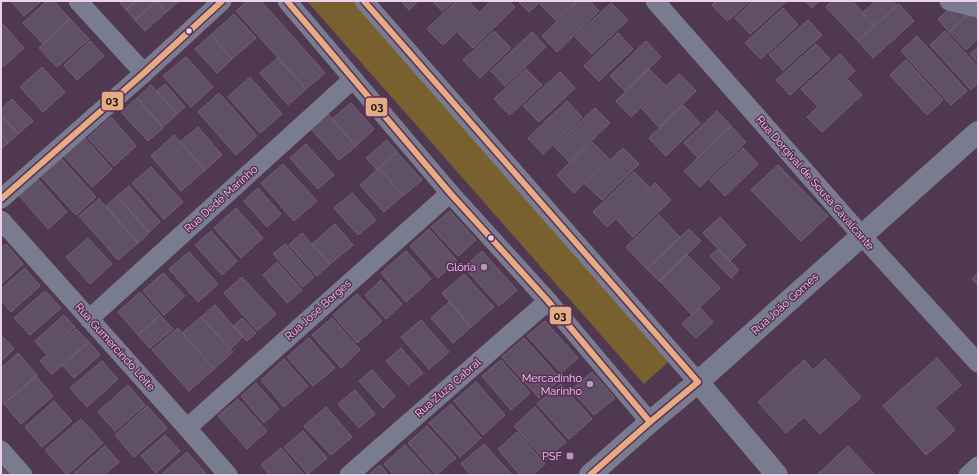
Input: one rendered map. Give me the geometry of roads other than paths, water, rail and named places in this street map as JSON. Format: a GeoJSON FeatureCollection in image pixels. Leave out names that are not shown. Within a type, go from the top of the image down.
{"type":"FeatureCollection","features":[{"type":"Feature","properties":{"kind":"street"},"geometry":{"type":"LineString","coordinates":[[78,1],[144,73]]}},
{"type":"Feature","properties":{"kind":"street"},"geometry":{"type":"LineString","coordinates":[[1,199],[144,73],[222,1]]}},
{"type":"Feature","properties":{"kind":"street"},"geometry":{"type":"LineString","coordinates":[[286,1],[450,193],[548,301],[650,422]]}},
{"type":"Feature","properties":{"kind":"street"},"geometry":{"type":"LineString","coordinates":[[364,1],[698,382],[777,475]]}},
{"type":"Feature","properties":{"kind":"street","name":"Rua Dorgival de Sousa Cavalcante"},"geometry":{"type":"LineString","coordinates":[[655,1],[862,236],[978,363]]}},
{"type":"Feature","properties":{"kind":"street"},"geometry":{"type":"LineString","coordinates":[[949,1],[978,8]]}},
{"type":"Feature","properties":{"kind":"street","name":"Rua Dedé Marinho"},"geometry":{"type":"LineString","coordinates":[[89,319],[353,79]]}},
{"type":"Feature","properties":{"kind":"street","name":"Rua João Gomes"},"geometry":{"type":"LineString","coordinates":[[590,475],[698,382],[978,132]]}},
{"type":"Feature","properties":{"kind":"street","name":"Rua José Borges"},"geometry":{"type":"LineString","coordinates":[[187,428],[450,193]]}},
{"type":"Feature","properties":{"kind":"street","name":"Rua Gumercindo Leite"},"geometry":{"type":"LineString","coordinates":[[1,220],[228,475]]}},
{"type":"Feature","properties":{"kind":"street","name":"Rua Zuza Cabral"},"geometry":{"type":"LineString","coordinates":[[349,475],[548,301]]}},
{"type":"Feature","properties":{"kind":"street"},"geometry":{"type":"LineString","coordinates":[[1,450],[23,475]]}},
{"type":"Feature","properties":{"kind":"street"},"geometry":{"type":"LineString","coordinates":[[968,475],[978,466]]}},
{"type":"Feature","properties":{"kind":"place","name":"Glória"},"geometry":{"type":"Point","coordinates":[484,267]}},
{"type":"Feature","properties":{"kind":"place","name":"Mercadinho Marinho"},"geometry":{"type":"Point","coordinates":[590,384]}},
{"type":"Feature","properties":{"kind":"place","name":"PSF"},"geometry":{"type":"Point","coordinates":[570,456]}}]}
